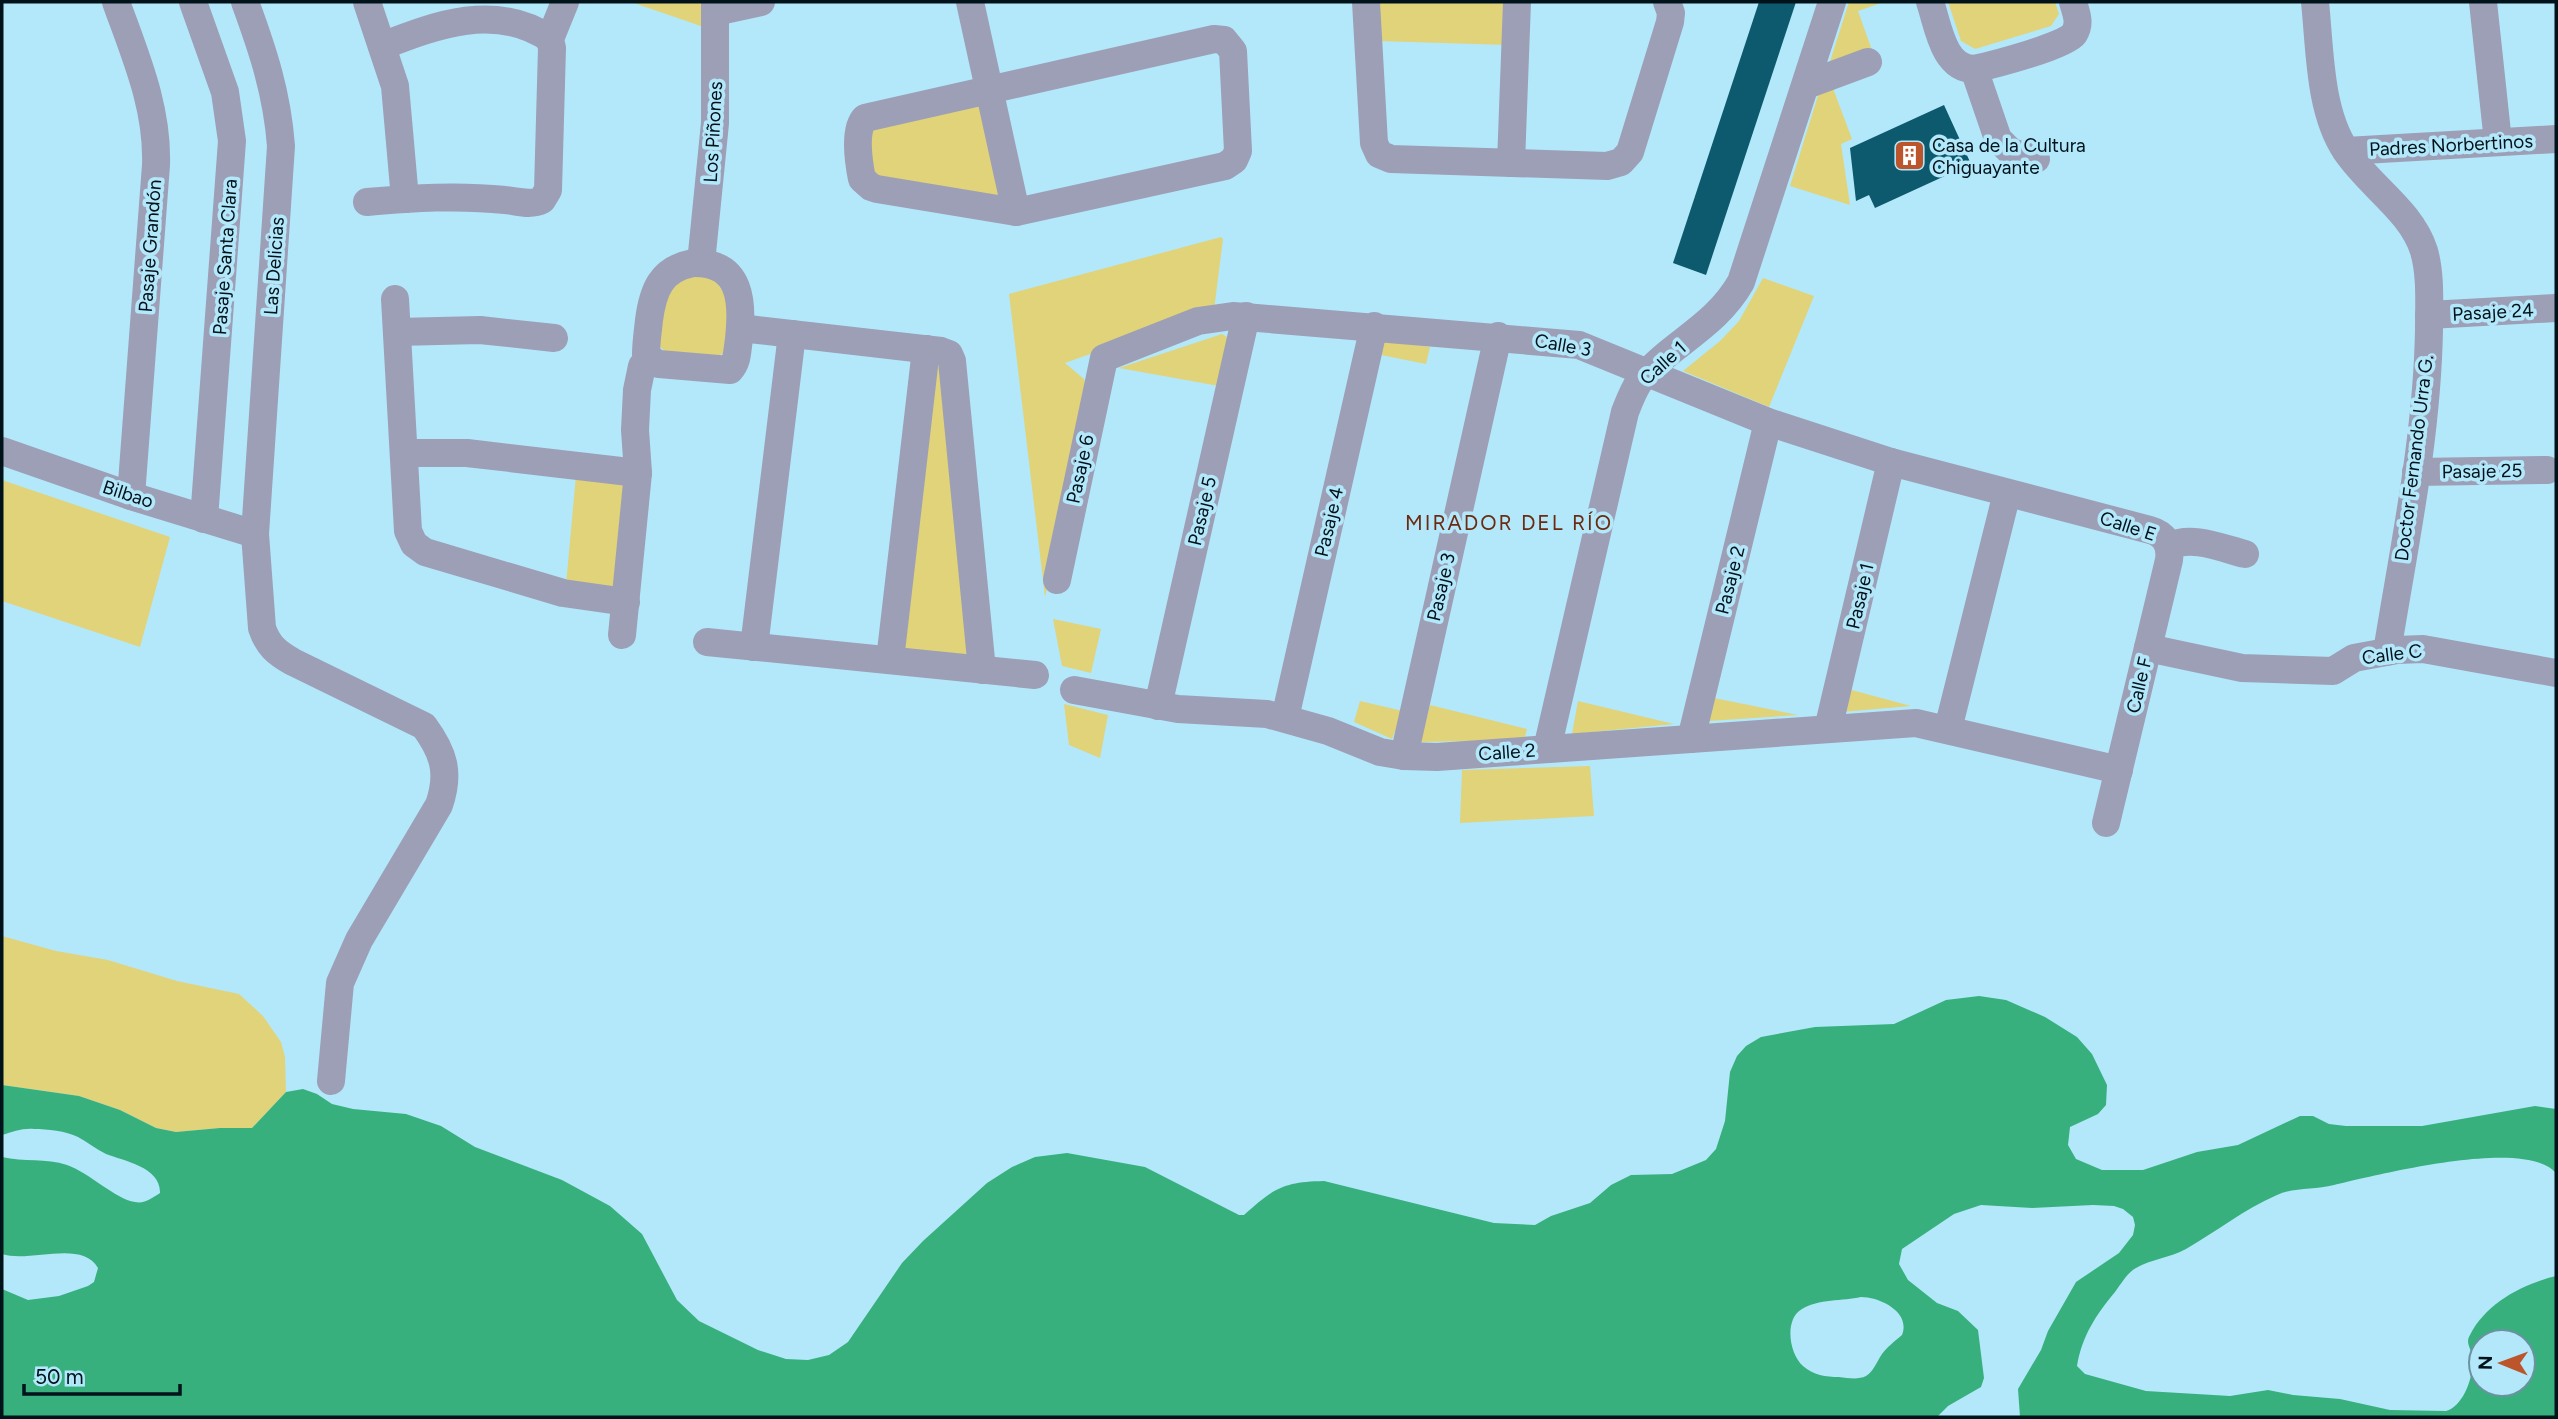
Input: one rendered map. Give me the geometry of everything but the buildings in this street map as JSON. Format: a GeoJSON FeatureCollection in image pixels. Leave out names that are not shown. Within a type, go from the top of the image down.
{"type":"FeatureCollection","features":[{"type":"Feature","properties":{"kind":"street","name":"Pasaje Grandón"},"geometry":{"type":"LineString","coordinates":[[116,2],[145,83],[156,135],[131,496]]}},
{"type":"Feature","properties":{"kind":"street","name":"Pasaje Santa Clara"},"geometry":{"type":"LineString","coordinates":[[192,2],[225,92],[232,141],[204,519]]}},
{"type":"Feature","properties":{"kind":"street","name":"Las Delicias"},"geometry":{"type":"LineString","coordinates":[[245,2],[272,80],[281,146],[255,534],[262,628],[274,650],[293,662],[424,726],[435,742],[444,765],[446,785],[439,805],[359,940],[340,983],[331,1081]]}},
{"type":"Feature","properties":{"kind":"street"},"geometry":{"type":"LineString","coordinates":[[367,2],[395,86],[405,199]]}},
{"type":"Feature","properties":{"kind":"street"},"geometry":{"type":"LineString","coordinates":[[367,202],[481,197],[530,203],[542,200],[548,190],[552,48],[550,39],[565,2]]}},
{"type":"Feature","properties":{"kind":"street"},"geometry":{"type":"LineString","coordinates":[[715,7],[761,2]]}},
{"type":"Feature","properties":{"kind":"street"},"geometry":{"type":"LineString","coordinates":[[970,2],[1016,212]]}},
{"type":"Feature","properties":{"kind":"street"},"geometry":{"type":"LineString","coordinates":[[1366,2],[1374,144],[1379,154],[1391,159],[1607,166],[1627,158],[1670,22],[1670,3]]}},
{"type":"Feature","properties":{"kind":"street"},"geometry":{"type":"LineString","coordinates":[[1511,163],[1517,2]]}},
{"type":"Feature","properties":{"kind":"street","name":"Calle 1"},"geometry":{"type":"LineString","coordinates":[[1548,749],[1620,428],[1637,385],[1648,372],[1721,311],[1741,282],[1832,2]]}},
{"type":"Feature","properties":{"kind":"street"},"geometry":{"type":"LineString","coordinates":[[1930,2],[1952,59],[1962,67],[1974,69],[2063,43],[2075,32],[2078,19],[2073,2]]}},
{"type":"Feature","properties":{"kind":"street","name":"Doctor Fernando Urra G."},"geometry":{"type":"LineString","coordinates":[[2315,2],[2329,116],[2346,151],[2362,173],[2406,218],[2419,238],[2427,268],[2429,315],[2426,378],[2416,472],[2386,652]]}},
{"type":"Feature","properties":{"kind":"street"},"geometry":{"type":"LineString","coordinates":[[2483,2],[2498,142]]}},
{"type":"Feature","properties":{"kind":"street","name":"Los Piñones"},"geometry":{"type":"LineString","coordinates":[[701,262],[715,134],[715,7]]}},
{"type":"Feature","properties":{"kind":"street"},"geometry":{"type":"LineString","coordinates":[[382,46],[441,24],[479,19],[514,23],[542,33],[550,39]]}},
{"type":"Feature","properties":{"kind":"street"},"geometry":{"type":"LineString","coordinates":[[1214,39],[1224,40],[1233,51],[1238,151],[1230,164],[1016,212],[877,189],[866,184],[861,174],[858,131],[865,118],[989,89],[1214,39]]}},
{"type":"Feature","properties":{"kind":"street"},"geometry":{"type":"LineString","coordinates":[[1806,86],[1867,62]]}},
{"type":"Feature","properties":{"kind":"street"},"geometry":{"type":"LineString","coordinates":[[1974,69],[1998,139],[2011,152],[2036,159]]}},
{"type":"Feature","properties":{"kind":"street","name":"Padres Norbertinos"},"geometry":{"type":"LineString","coordinates":[[2346,151],[2556,139]]}},
{"type":"Feature","properties":{"kind":"street"},"geometry":{"type":"LineString","coordinates":[[701,262],[721,270],[738,289],[742,305],[740,328],[735,364],[730,370],[659,364],[649,359],[646,348],[651,302],[657,286],[666,274],[678,266],[701,262]]}},
{"type":"Feature","properties":{"kind":"street"},"geometry":{"type":"LineString","coordinates":[[395,299],[410,538],[418,548],[563,593],[626,602]]}},
{"type":"Feature","properties":{"kind":"street","name":"Pasaje 24"},"geometry":{"type":"LineString","coordinates":[[2429,315],[2556,308]]}},
{"type":"Feature","properties":{"kind":"street","name":"Calle 3"},"geometry":{"type":"LineString","coordinates":[[1104,358],[1198,321],[1221,316],[1498,336],[1579,345],[1768,422],[1891,462],[2007,492]]}},
{"type":"Feature","properties":{"kind":"street","name":"Pasaje 5"},"geometry":{"type":"LineString","coordinates":[[1158,706],[1246,316]]}},
{"type":"Feature","properties":{"kind":"street","name":"Pasaje 4"},"geometry":{"type":"LineString","coordinates":[[1285,718],[1374,326]]}},
{"type":"Feature","properties":{"kind":"street"},"geometry":{"type":"LineString","coordinates":[[740,328],[926,349],[945,352],[952,361],[982,670]]}},
{"type":"Feature","properties":{"kind":"street"},"geometry":{"type":"LineString","coordinates":[[397,332],[480,330],[554,338]]}},
{"type":"Feature","properties":{"kind":"street"},"geometry":{"type":"LineString","coordinates":[[754,647],[792,334]]}},
{"type":"Feature","properties":{"kind":"street","name":"Pasaje 3"},"geometry":{"type":"LineString","coordinates":[[1404,756],[1498,336]]}},
{"type":"Feature","properties":{"kind":"street"},"geometry":{"type":"LineString","coordinates":[[890,660],[926,349]]}},
{"type":"Feature","properties":{"kind":"street","name":"Pasaje 6"},"geometry":{"type":"LineString","coordinates":[[1057,580],[1104,358]]}},
{"type":"Feature","properties":{"kind":"street"},"geometry":{"type":"LineString","coordinates":[[622,635],[639,472],[635,430],[637,390],[642,366],[649,359]]}},
{"type":"Feature","properties":{"kind":"street","name":"Pasaje 2"},"geometry":{"type":"LineString","coordinates":[[1691,738],[1768,422]]}},
{"type":"Feature","properties":{"kind":"street","name":"Bilbao"},"geometry":{"type":"LineString","coordinates":[[2,451],[131,496],[255,534]]}},
{"type":"Feature","properties":{"kind":"street"},"geometry":{"type":"LineString","coordinates":[[404,453],[467,453],[639,472]]}},
{"type":"Feature","properties":{"kind":"street","name":"Pasaje 1"},"geometry":{"type":"LineString","coordinates":[[1828,729],[1891,462]]}},
{"type":"Feature","properties":{"kind":"street","name":"Pasaje 25"},"geometry":{"type":"LineString","coordinates":[[2416,472],[2547,470]]}},
{"type":"Feature","properties":{"kind":"street"},"geometry":{"type":"LineString","coordinates":[[2007,492],[1948,729],[2119,770]]}},
{"type":"Feature","properties":{"kind":"street","name":"Calle E"},"geometry":{"type":"LineString","coordinates":[[2007,492],[2157,532],[2169,546],[2181,542],[2195,542],[2245,554]]}},
{"type":"Feature","properties":{"kind":"street","name":"Calle F"},"geometry":{"type":"LineString","coordinates":[[2106,823],[2169,560],[2169,546]]}},
{"type":"Feature","properties":{"kind":"street"},"geometry":{"type":"LineString","coordinates":[[707,642],[1035,675]]}},
{"type":"Feature","properties":{"kind":"street","name":"Calle C"},"geometry":{"type":"LineString","coordinates":[[2148,648],[2223,665],[2260,670],[2333,671],[2354,658],[2409,649],[2438,650],[2556,673]]}},
{"type":"Feature","properties":{"kind":"street","name":"Calle 2"},"geometry":{"type":"LineString","coordinates":[[1074,690],[1158,706],[1247,711],[1285,718],[1328,731],[1380,752],[1404,756],[1437,757],[1905,723],[1948,729]]}},
{"type":"Feature","properties":{"kind":"shaded area"},"geometry":{"type":"Polygon","coordinates":[[[631,2],[702,2],[703,27],[695,24],[631,2]]]}},
{"type":"Feature","properties":{"kind":"shaded area"},"geometry":{"type":"Polygon","coordinates":[[[1375,2],[1509,2],[1507,45],[1377,41],[1375,2]]]}},
{"type":"Feature","properties":{"kind":"shaded area"},"geometry":{"type":"Polygon","coordinates":[[[1849,2],[1884,2],[1858,11],[1873,53],[1827,71],[1849,2]]]}},
{"type":"Feature","properties":{"kind":"shaded area"},"geometry":{"type":"Polygon","coordinates":[[[1948,2],[2055,2],[2059,14],[2051,26],[1975,49],[1961,41],[1948,2]]]}},
{"type":"Feature","properties":{"kind":"shaded area"},"geometry":{"type":"Polygon","coordinates":[[[1831,83],[1852,139],[1841,144],[1850,205],[1790,186],[1820,89],[1831,83]]]}},
{"type":"Feature","properties":{"kind":"shaded area"},"geometry":{"type":"Polygon","coordinates":[[[981,102],[1007,205],[876,180],[870,170],[870,129],[981,102]]]}},
{"type":"Feature","properties":{"kind":"shaded area"},"geometry":{"type":"Polygon","coordinates":[[[1221,237],[1223,239],[1214,310],[1065,363],[1084,379],[1090,396],[1045,597],[1009,294],[1221,237]]]}},
{"type":"Feature","properties":{"kind":"shaded area"},"geometry":{"type":"Polygon","coordinates":[[[687,273],[715,280],[730,301],[724,352],[717,358],[666,352],[659,346],[660,303],[687,273]]]}},
{"type":"Feature","properties":{"kind":"shaded area"},"geometry":{"type":"Polygon","coordinates":[[[1763,278],[1814,296],[1769,407],[1683,371],[1720,341],[1739,321],[1763,278]]]}},
{"type":"Feature","properties":{"kind":"shaded area"},"geometry":{"type":"Polygon","coordinates":[[[1222,334],[1232,340],[1219,386],[1119,368],[1222,334]]]}},
{"type":"Feature","properties":{"kind":"shaded area"},"geometry":{"type":"Polygon","coordinates":[[[1384,340],[1430,347],[1426,364],[1381,355],[1384,340]]]}},
{"type":"Feature","properties":{"kind":"shaded area"},"geometry":{"type":"Polygon","coordinates":[[[938,360],[971,649],[964,655],[903,650],[938,360]]]}},
{"type":"Feature","properties":{"kind":"shaded area"},"geometry":{"type":"Polygon","coordinates":[[[576,475],[626,479],[618,587],[566,585],[576,475]]]}},
{"type":"Feature","properties":{"kind":"shaded area"},"geometry":{"type":"Polygon","coordinates":[[[2,480],[170,537],[140,647],[2,601],[2,480]]]}},
{"type":"Feature","properties":{"kind":"shaded area"},"geometry":{"type":"Polygon","coordinates":[[[1053,619],[1101,629],[1091,673],[1062,666],[1053,619]]]}},
{"type":"Feature","properties":{"kind":"shaded area"},"geometry":{"type":"Polygon","coordinates":[[[1848,689],[1911,706],[1842,712],[1848,689]]]}},
{"type":"Feature","properties":{"kind":"shaded area"},"geometry":{"type":"Polygon","coordinates":[[[1714,698],[1798,715],[1709,721],[1714,698]]]}},
{"type":"Feature","properties":{"kind":"shaded area"},"geometry":{"type":"Polygon","coordinates":[[[1360,701],[1403,711],[1392,739],[1354,722],[1360,701]]]}},
{"type":"Feature","properties":{"kind":"shaded area"},"geometry":{"type":"Polygon","coordinates":[[[1578,701],[1674,724],[1572,734],[1578,701]]]}},
{"type":"Feature","properties":{"kind":"shaded area"},"geometry":{"type":"Polygon","coordinates":[[[1064,704],[1108,715],[1100,758],[1069,745],[1064,704]]]}},
{"type":"Feature","properties":{"kind":"shaded area"},"geometry":{"type":"Polygon","coordinates":[[[1430,705],[1527,729],[1524,740],[1420,742],[1430,705]]]}},
{"type":"Feature","properties":{"kind":"shaded area"},"geometry":{"type":"Polygon","coordinates":[[[1590,766],[1594,816],[1460,823],[1462,770],[1590,766]]]}},
{"type":"Feature","properties":{"kind":"shaded area"},"geometry":{"type":"Polygon","coordinates":[[[2,936],[56,951],[108,960],[177,981],[239,994],[263,1016],[281,1042],[285,1057],[286,1092],[252,1128],[176,1132],[156,1128],[120,1110],[79,1096],[2,1085],[2,936]]]}},
{"type":"Feature","properties":{"kind":"shaded area"},"geometry":{"type":"Polygon","coordinates":[[[1979,996],[2006,1000],[2045,1017],[2077,1037],[2092,1054],[2107,1085],[2106,1105],[2098,1114],[2070,1127],[2068,1145],[2076,1159],[2102,1170],[2143,1170],[2197,1152],[2238,1145],[2300,1116],[2313,1116],[2329,1124],[2346,1126],[2422,1126],[2535,1106],[2556,1109],[2556,1173],[2539,1163],[2514,1158],[2484,1158],[2415,1167],[2327,1187],[2291,1191],[2253,1207],[2186,1249],[2136,1268],[2124,1279],[2096,1318],[2082,1345],[2077,1366],[2085,1374],[2146,1391],[2230,1396],[2268,1390],[2340,1399],[2390,1410],[2446,1411],[2458,1403],[2467,1388],[2467,1398],[2537,1398],[2537,1328],[2474,1328],[2486,1313],[2507,1296],[2556,1276],[2556,1417],[2020,1417],[2018,1389],[2076,1282],[2119,1253],[2133,1235],[2135,1225],[2133,1217],[2114,1206],[2032,1208],[1981,1205],[1954,1214],[1902,1249],[1899,1264],[1908,1280],[1937,1303],[1958,1311],[1978,1330],[1984,1378],[1981,1387],[1948,1406],[1937,1417],[2,1417],[2,1289],[28,1300],[59,1296],[94,1282],[98,1268],[90,1259],[68,1253],[27,1256],[2,1254],[2,1157],[67,1165],[119,1196],[135,1202],[151,1199],[160,1193],[159,1184],[148,1171],[106,1154],[73,1135],[30,1129],[2,1135],[2,1085],[79,1096],[120,1110],[156,1128],[176,1132],[252,1128],[286,1092],[303,1089],[332,1104],[353,1109],[406,1114],[441,1126],[475,1147],[562,1180],[610,1206],[642,1234],[677,1300],[699,1321],[758,1350],[786,1359],[808,1360],[829,1355],[848,1342],[902,1263],[923,1241],[987,1183],[1012,1167],[1035,1157],[1067,1153],[1145,1167],[1239,1215],[1244,1215],[1263,1198],[1280,1188],[1298,1183],[1324,1181],[1494,1223],[1535,1225],[1551,1216],[1590,1203],[1611,1185],[1631,1175],[1672,1174],[1706,1160],[1716,1149],[1725,1121],[1730,1072],[1737,1056],[1746,1046],[1761,1037],[1815,1027],[1894,1024],[1946,1000],[1979,996]],[[1869,1298],[1815,1303],[1796,1314],[1790,1337],[1798,1361],[1811,1372],[1825,1376],[1866,1376],[1884,1351],[1902,1335],[1904,1327],[1902,1319],[1892,1307],[1869,1298]]]}},
{"type":"Feature","properties":{"kind":"place","name":"Casa de la Cultura Chiguayante"},"geometry":{"type":"Point","coordinates":[1909,156]}},
{"type":"Feature","properties":{"kind":"district","name":"MIRADOR DEL RÍO"},"geometry":{"type":"Point","coordinates":[1509,522]}}]}
